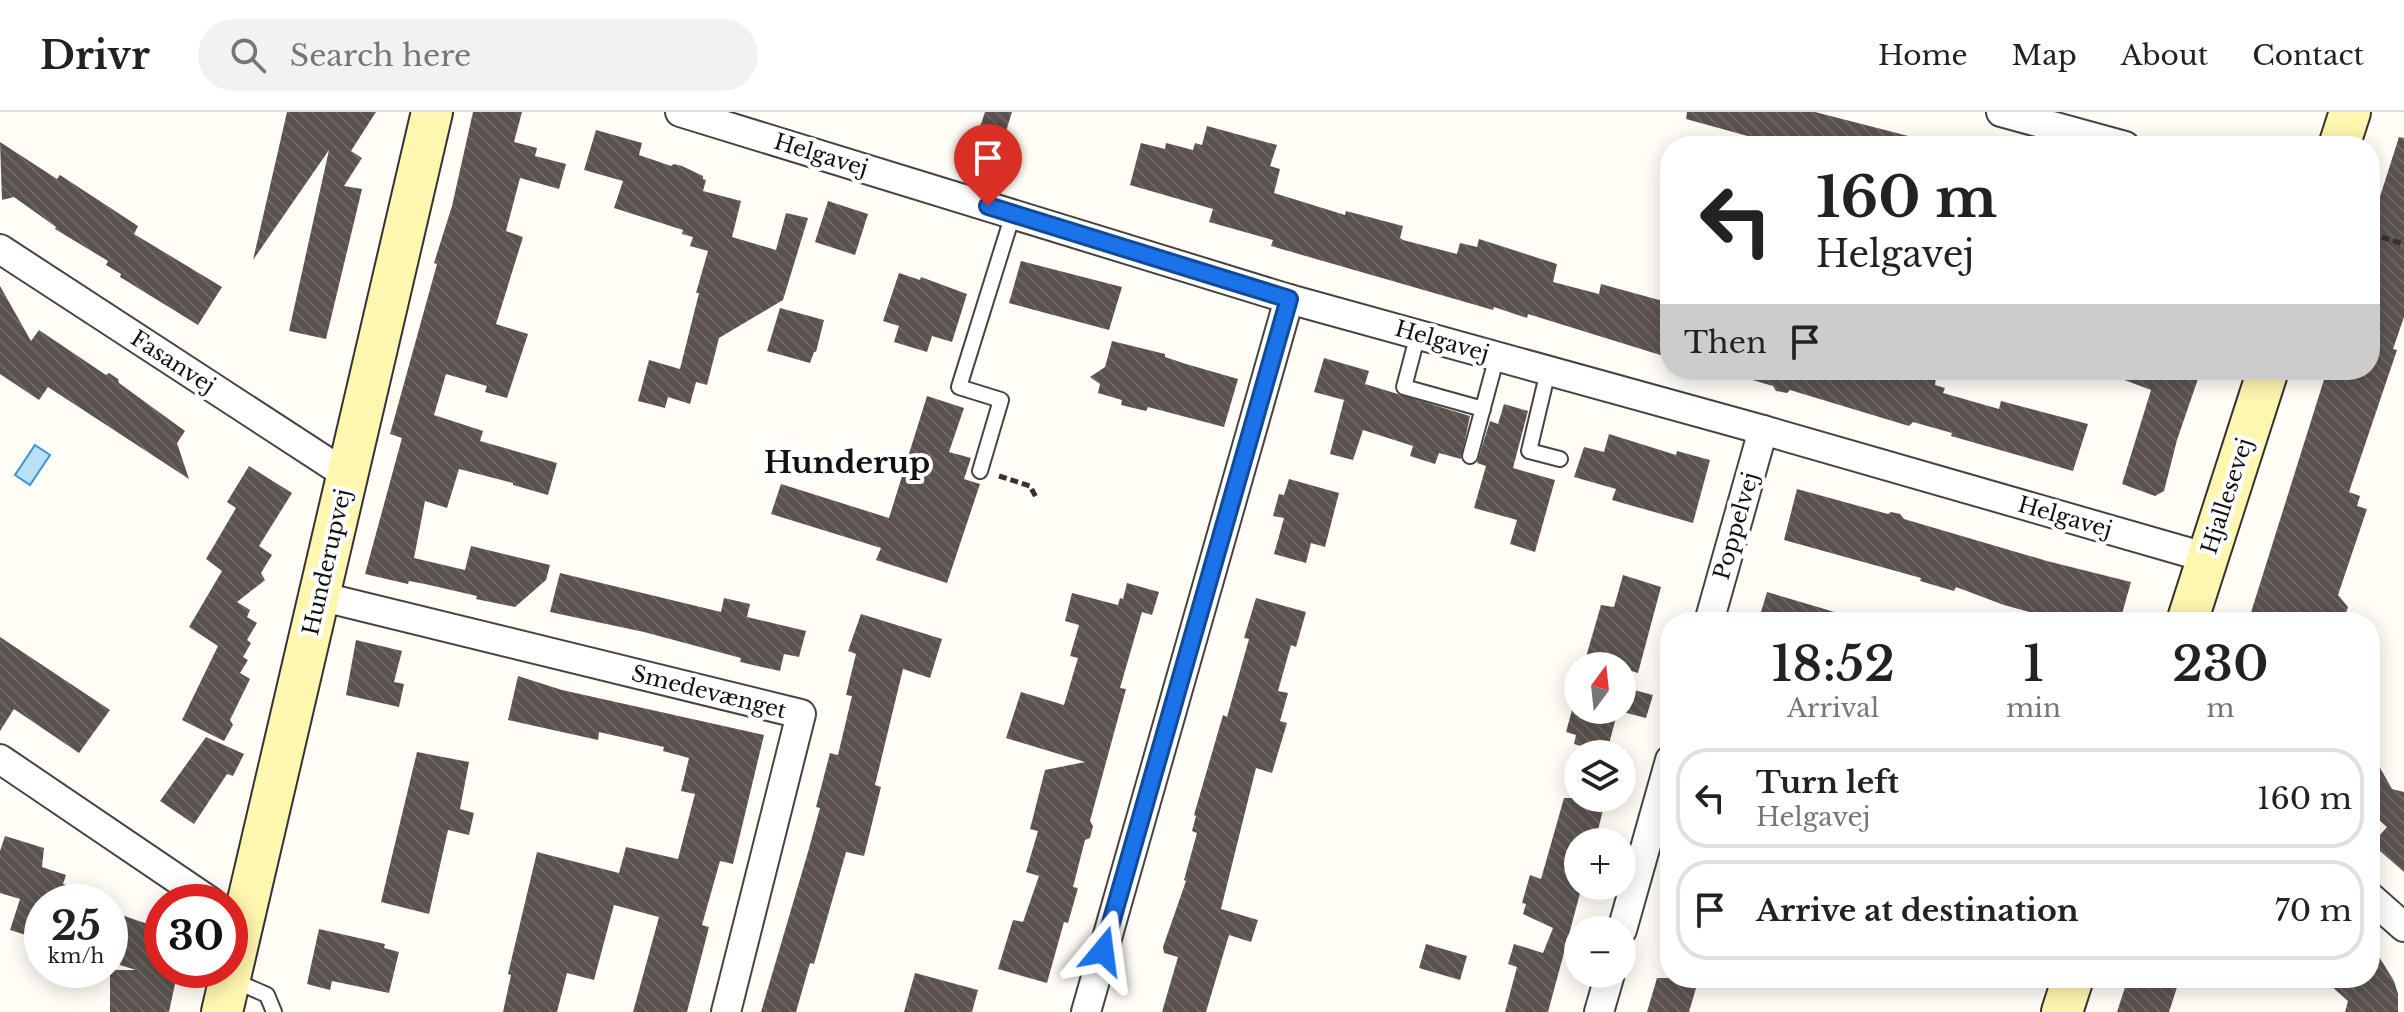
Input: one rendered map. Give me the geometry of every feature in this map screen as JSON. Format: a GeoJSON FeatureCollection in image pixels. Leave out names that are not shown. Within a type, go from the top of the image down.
{"type":"FeatureCollection","features":[{"type":"Feature","properties":{"kind":"street","name":"Hunderupvej"},"geometry":{"type":"LineString","coordinates":[[236,884],[319,596],[432,112]]}},
{"type":"Feature","properties":{"kind":"street","name":"Helgavej"},"geometry":{"type":"LineString","coordinates":[[680,112],[1289,299],[1763,430],[2208,558]]}},
{"type":"Feature","properties":{"kind":"street"},"geometry":{"type":"LineString","coordinates":[[2001,112],[2089,136]]}},
{"type":"Feature","properties":{"kind":"street"},"geometry":{"type":"LineString","coordinates":[[2342,136],[2350,112]]}},
{"type":"Feature","properties":{"kind":"street","name":"Fasanvej"},"geometry":{"type":"LineString","coordinates":[[0,249],[347,475]]}},
{"type":"Feature","properties":{"kind":"street"},"geometry":{"type":"LineString","coordinates":[[1086,1012],[1289,299]]}},
{"type":"Feature","properties":{"kind":"street","name":"Hjallesevej"},"geometry":{"type":"LineString","coordinates":[[2190,612],[2265,380]]}},
{"type":"Feature","properties":{"kind":"street","name":"Poppelvej"},"geometry":{"type":"LineString","coordinates":[[1712,612],[1763,430]]}},
{"type":"Feature","properties":{"kind":"street","name":"Smedevænget"},"geometry":{"type":"LineString","coordinates":[[319,596],[801,714],[726,1012]]}},
{"type":"Feature","properties":{"kind":"street"},"geometry":{"type":"LineString","coordinates":[[0,759],[189,884]]}},
{"type":"Feature","properties":{"kind":"street"},"geometry":{"type":"LineString","coordinates":[[1626,916],[1660,795]]}},
{"type":"Feature","properties":{"kind":"street"},"geometry":{"type":"LineString","coordinates":[[2380,906],[2404,927]]}},
{"type":"Feature","properties":{"kind":"street"},"geometry":{"type":"LineString","coordinates":[[1599,1012],[1606,988]]}},
{"type":"Feature","properties":{"kind":"street"},"geometry":{"type":"LineString","coordinates":[[2062,1012],[2070,988]]}},
{"type":"Feature","properties":{"kind":"lane"},"geometry":{"type":"LineString","coordinates":[[980,471],[1001,400],[959,387],[1013,214]]}},
{"type":"Feature","properties":{"kind":"lane"},"geometry":{"type":"LineString","coordinates":[[1418,334],[1404,387],[1483,409]]}},
{"type":"Feature","properties":{"kind":"lane"},"geometry":{"type":"LineString","coordinates":[[1470,456],[1497,356]]}},
{"type":"Feature","properties":{"kind":"lane"},"geometry":{"type":"LineString","coordinates":[[1548,371],[1529,451],[1560,459]]}},
{"type":"Feature","properties":{"kind":"lane"},"geometry":{"type":"LineString","coordinates":[[226,995],[267,995],[274,1012]]}},
{"type":"Feature","properties":{"kind":"path"},"geometry":{"type":"LineString","coordinates":[[2380,237],[2404,244]]}},
{"type":"Feature","properties":{"kind":"path"},"geometry":{"type":"LineString","coordinates":[[980,471],[1030,486],[1037,499]]}},
{"type":"Feature","properties":{"kind":"water"},"geometry":{"type":"Polygon","coordinates":[[[35,445],[50,455],[30,485],[15,475],[35,445]]]}},
{"type":"Feature","properties":{"kind":"building"},"geometry":{"type":"Polygon","coordinates":[[[287,112],[376,112],[351,151],[362,158],[344,186],[362,189],[326,339],[289,331],[329,150],[253,260],[287,112]]]}},
{"type":"Feature","properties":{"kind":"building"},"geometry":{"type":"Polygon","coordinates":[[[473,112],[522,112],[514,142],[537,148],[535,156],[566,164],[559,189],[520,178],[506,231],[523,237],[496,324],[528,334],[507,398],[485,392],[487,386],[446,374],[434,415],[483,431],[480,441],[557,463],[548,495],[459,469],[447,508],[425,501],[414,558],[465,570],[471,546],[550,565],[546,580],[515,607],[425,584],[409,581],[408,584],[365,574],[402,438],[390,434],[437,264],[434,263],[452,206],[473,112]]]}},
{"type":"Feature","properties":{"kind":"building"},"geometry":{"type":"Polygon","coordinates":[[[985,112],[1012,112],[1002,144],[977,136],[985,112]]]}},
{"type":"Feature","properties":{"kind":"building"},"geometry":{"type":"Polygon","coordinates":[[[1687,112],[1815,112],[1908,136],[1748,136],[1686,119],[1687,112]]]}},
{"type":"Feature","properties":{"kind":"building"},"geometry":{"type":"Polygon","coordinates":[[[1207,126],[1277,145],[1270,166],[1280,169],[1274,193],[1345,215],[1346,211],[1403,226],[1400,238],[1403,240],[1457,254],[1460,243],[1477,247],[1479,239],[1557,264],[1553,282],[1599,294],[1601,284],[1660,300],[1660,355],[1528,314],[1527,318],[1494,307],[1493,310],[1271,246],[1273,240],[1209,222],[1213,209],[1130,185],[1141,143],[1165,149],[1166,143],[1193,150],[1195,143],[1202,145],[1207,126]]]}},
{"type":"Feature","properties":{"kind":"building"},"geometry":{"type":"Polygon","coordinates":[[[596,130],[642,143],[639,155],[671,166],[682,166],[703,176],[706,180],[703,191],[741,201],[732,237],[776,250],[786,213],[808,218],[783,300],[719,338],[707,385],[696,382],[690,404],[668,397],[665,408],[638,401],[649,360],[680,369],[708,251],[690,246],[693,237],[682,234],[683,230],[614,208],[623,181],[584,170],[596,130]]]}},
{"type":"Feature","properties":{"kind":"building"},"geometry":{"type":"Polygon","coordinates":[[[2399,137],[2404,138],[2404,317],[2393,349],[2397,350],[2349,492],[2360,496],[2357,506],[2367,509],[2338,595],[2348,607],[2346,612],[2251,612],[2324,380],[2380,380],[2380,197],[2399,137]]]}},
{"type":"Feature","properties":{"kind":"building"},"geometry":{"type":"Polygon","coordinates":[[[0,142],[57,179],[60,175],[138,226],[134,234],[222,287],[198,325],[120,277],[121,274],[106,265],[108,261],[55,229],[14,197],[2,200],[0,142]]]}},
{"type":"Feature","properties":{"kind":"building"},"geometry":{"type":"Polygon","coordinates":[[[828,201],[868,214],[855,255],[815,242],[828,201]]]}},
{"type":"Feature","properties":{"kind":"building"},"geometry":{"type":"Polygon","coordinates":[[[1021,261],[1122,287],[1109,330],[1009,303],[1021,261]]]}},
{"type":"Feature","properties":{"kind":"building"},"geometry":{"type":"Polygon","coordinates":[[[899,273],[920,280],[921,277],[967,294],[952,342],[932,336],[927,352],[894,342],[899,326],[883,321],[899,273]]]}},
{"type":"Feature","properties":{"kind":"building"},"geometry":{"type":"Polygon","coordinates":[[[0,286],[31,341],[39,330],[106,375],[109,373],[118,379],[119,383],[185,431],[177,443],[189,479],[48,387],[39,400],[0,374],[0,286]]]}},
{"type":"Feature","properties":{"kind":"building"},"geometry":{"type":"Polygon","coordinates":[[[780,308],[824,320],[810,363],[767,351],[780,308]]]}},
{"type":"Feature","properties":{"kind":"building"},"geometry":{"type":"Polygon","coordinates":[[[1112,341],[1165,354],[1165,357],[1238,379],[1224,427],[1148,407],[1146,411],[1121,405],[1122,400],[1098,393],[1100,384],[1090,377],[1105,367],[1112,341]]]}},
{"type":"Feature","properties":{"kind":"building"},"geometry":{"type":"Polygon","coordinates":[[[1324,358],[1369,371],[1365,384],[1470,416],[1461,459],[1439,453],[1435,464],[1410,456],[1413,446],[1363,430],[1353,460],[1330,454],[1344,400],[1314,392],[1324,358]]]}},
{"type":"Feature","properties":{"kind":"building"},"geometry":{"type":"Polygon","coordinates":[[[1752,380],[1936,380],[1935,385],[1945,388],[1943,393],[1999,409],[2001,401],[2088,424],[2073,471],[1913,422],[1909,426],[1790,390],[1787,393],[1776,391],[1773,386],[1752,380]]]}},
{"type":"Feature","properties":{"kind":"building"},"geometry":{"type":"Polygon","coordinates":[[[2124,380],[2198,380],[2164,491],[2155,496],[2122,484],[2151,390],[2124,380]]]}},
{"type":"Feature","properties":{"kind":"building"},"geometry":{"type":"Polygon","coordinates":[[[927,396],[964,408],[949,452],[971,458],[964,479],[980,484],[947,583],[876,560],[881,548],[771,514],[781,484],[889,518],[927,396]]]}},
{"type":"Feature","properties":{"kind":"building"},"geometry":{"type":"Polygon","coordinates":[[[1504,404],[1528,411],[1513,468],[1555,480],[1535,552],[1510,544],[1517,520],[1474,508],[1486,466],[1477,463],[1490,421],[1498,424],[1504,404]]]}},
{"type":"Feature","properties":{"kind":"building"},"geometry":{"type":"Polygon","coordinates":[[[1609,434],[1676,455],[1677,451],[1710,460],[1693,523],[1612,500],[1616,489],[1574,477],[1584,447],[1604,452],[1609,434]]]}},
{"type":"Feature","properties":{"kind":"building"},"geometry":{"type":"Polygon","coordinates":[[[249,466],[292,493],[259,546],[272,555],[261,573],[265,580],[237,602],[250,610],[247,617],[257,623],[247,640],[251,643],[243,657],[248,660],[240,673],[250,679],[230,720],[233,725],[224,741],[182,720],[218,646],[189,627],[222,571],[206,559],[236,508],[227,502],[249,466]]]}},
{"type":"Feature","properties":{"kind":"building"},"geometry":{"type":"Polygon","coordinates":[[[1289,479],[1339,493],[1325,547],[1311,543],[1306,563],[1274,554],[1284,518],[1273,516],[1279,494],[1284,495],[1289,479]]]}},
{"type":"Feature","properties":{"kind":"building"},"geometry":{"type":"Polygon","coordinates":[[[1797,489],[1888,514],[1900,514],[1904,519],[2131,582],[2123,612],[2029,612],[1956,587],[1954,591],[1920,581],[1921,578],[1784,540],[1797,489]]]}},
{"type":"Feature","properties":{"kind":"building"},"geometry":{"type":"Polygon","coordinates":[[[560,573],[721,612],[724,598],[750,604],[747,617],[806,631],[799,657],[784,654],[780,671],[644,632],[550,612],[560,573]]]}},
{"type":"Feature","properties":{"kind":"building"},"geometry":{"type":"Polygon","coordinates":[[[1623,575],[1661,587],[1638,673],[1636,652],[1587,652],[1601,605],[1614,607],[1623,575]]]}},
{"type":"Feature","properties":{"kind":"building"},"geometry":{"type":"Polygon","coordinates":[[[1127,583],[1159,592],[1152,615],[1142,612],[1120,688],[1126,689],[1090,821],[1093,826],[1090,838],[1085,840],[1073,887],[1078,888],[1068,923],[1064,922],[1047,983],[998,969],[1013,920],[1023,922],[1039,876],[1026,872],[1038,831],[1030,829],[1045,770],[1085,762],[1006,738],[1021,692],[1064,705],[1078,658],[1070,656],[1079,625],[1065,621],[1072,593],[1118,605],[1127,583]]]}},
{"type":"Feature","properties":{"kind":"building"},"geometry":{"type":"Polygon","coordinates":[[[1767,592],[1834,612],[1761,612],[1767,592]]]}},
{"type":"Feature","properties":{"kind":"building"},"geometry":{"type":"Polygon","coordinates":[[[1256,598],[1306,612],[1296,647],[1291,645],[1278,691],[1288,693],[1280,721],[1287,723],[1272,773],[1256,768],[1221,909],[1258,920],[1251,942],[1229,935],[1206,1012],[1162,1012],[1178,957],[1164,953],[1163,947],[1186,881],[1197,833],[1192,831],[1194,815],[1223,715],[1227,717],[1249,639],[1244,638],[1256,598]]]}},
{"type":"Feature","properties":{"kind":"building"},"geometry":{"type":"Polygon","coordinates":[[[861,614],[942,639],[930,678],[903,669],[875,785],[881,787],[864,856],[846,852],[814,964],[810,963],[796,1012],[761,1012],[820,808],[816,807],[830,753],[838,755],[852,696],[846,695],[856,654],[848,651],[861,614]]]}},
{"type":"Feature","properties":{"kind":"building"},"geometry":{"type":"Polygon","coordinates":[[[0,637],[110,710],[79,753],[14,709],[0,731],[0,637]]]}},
{"type":"Feature","properties":{"kind":"building"},"geometry":{"type":"Polygon","coordinates":[[[356,640],[402,651],[394,682],[404,684],[399,707],[346,695],[356,640]]]}},
{"type":"Feature","properties":{"kind":"building"},"geometry":{"type":"Polygon","coordinates":[[[518,676],[562,690],[764,735],[733,864],[720,861],[702,925],[709,927],[687,1012],[633,1012],[659,917],[614,905],[594,980],[567,973],[557,1012],[503,1012],[511,975],[508,974],[537,852],[619,873],[626,847],[678,859],[695,794],[681,791],[689,758],[663,751],[664,747],[599,732],[598,740],[508,720],[518,676]]]}},
{"type":"Feature","properties":{"kind":"building"},"geometry":{"type":"Polygon","coordinates":[[[1636,691],[1653,695],[1646,718],[1636,715],[1636,691]]]}},
{"type":"Feature","properties":{"kind":"building"},"geometry":{"type":"Polygon","coordinates":[[[1568,724],[1614,724],[1610,740],[1575,740],[1576,735],[1566,732],[1568,724]]]}},
{"type":"Feature","properties":{"kind":"building"},"geometry":{"type":"Polygon","coordinates":[[[206,737],[244,754],[233,776],[227,774],[194,824],[160,801],[206,737]]]}},
{"type":"Feature","properties":{"kind":"building"},"geometry":{"type":"Polygon","coordinates":[[[417,752],[469,762],[460,809],[474,813],[469,835],[448,830],[429,914],[381,902],[417,752]]]}},
{"type":"Feature","properties":{"kind":"building"},"geometry":{"type":"Polygon","coordinates":[[[2380,768],[2392,789],[2404,792],[2404,872],[2380,851],[2380,835],[2387,827],[2380,821],[2380,768]]]}},
{"type":"Feature","properties":{"kind":"building"},"geometry":{"type":"Polygon","coordinates":[[[1564,798],[1564,812],[1602,812],[1598,828],[1564,828],[1564,900],[1578,900],[1574,916],[1564,916],[1564,953],[1548,1012],[1505,1012],[1517,967],[1508,964],[1514,944],[1543,953],[1553,928],[1523,914],[1526,904],[1522,903],[1530,875],[1541,879],[1564,798]]]}},
{"type":"Feature","properties":{"kind":"building"},"geometry":{"type":"Polygon","coordinates":[[[5,836],[44,848],[42,867],[66,875],[63,884],[24,884],[24,934],[10,930],[20,899],[0,893],[0,851],[5,836]]]}},
{"type":"Feature","properties":{"kind":"building"},"geometry":{"type":"Polygon","coordinates":[[[128,917],[144,923],[144,988],[174,988],[169,1012],[110,1012],[110,988],[128,988],[128,970],[136,970],[128,968],[128,917]]]}},
{"type":"Feature","properties":{"kind":"building"},"geometry":{"type":"Polygon","coordinates":[[[319,929],[385,944],[384,948],[399,952],[389,993],[332,981],[330,990],[307,984],[319,929]]]}},
{"type":"Feature","properties":{"kind":"building"},"geometry":{"type":"Polygon","coordinates":[[[1426,944],[1467,956],[1460,980],[1419,968],[1426,944]]]}},
{"type":"Feature","properties":{"kind":"building"},"geometry":{"type":"Polygon","coordinates":[[[2380,958],[2394,981],[2398,1012],[2345,1012],[2348,1001],[2333,988],[2380,988],[2380,958]]]}},
{"type":"Feature","properties":{"kind":"building"},"geometry":{"type":"Polygon","coordinates":[[[915,973],[978,990],[972,1012],[904,1012],[915,973]]]}},
{"type":"Feature","properties":{"kind":"building"},"geometry":{"type":"Polygon","coordinates":[[[1657,978],[1660,978],[1660,988],[1696,988],[1689,1012],[1647,1012],[1657,978]]]}},
{"type":"Feature","properties":{"kind":"building"},"geometry":{"type":"Polygon","coordinates":[[[2125,988],[2177,988],[2169,1012],[2117,1012],[2125,988]]]}},
{"type":"Feature","properties":{"kind":"district","name":"Hunderup"},"geometry":{"type":"Point","coordinates":[847,462]}},
{"type":"Feature","properties":{"kind":"route"},"geometry":{"type":"LineString","coordinates":[[988,206],[1289,299],[1103,951]]}}]}
